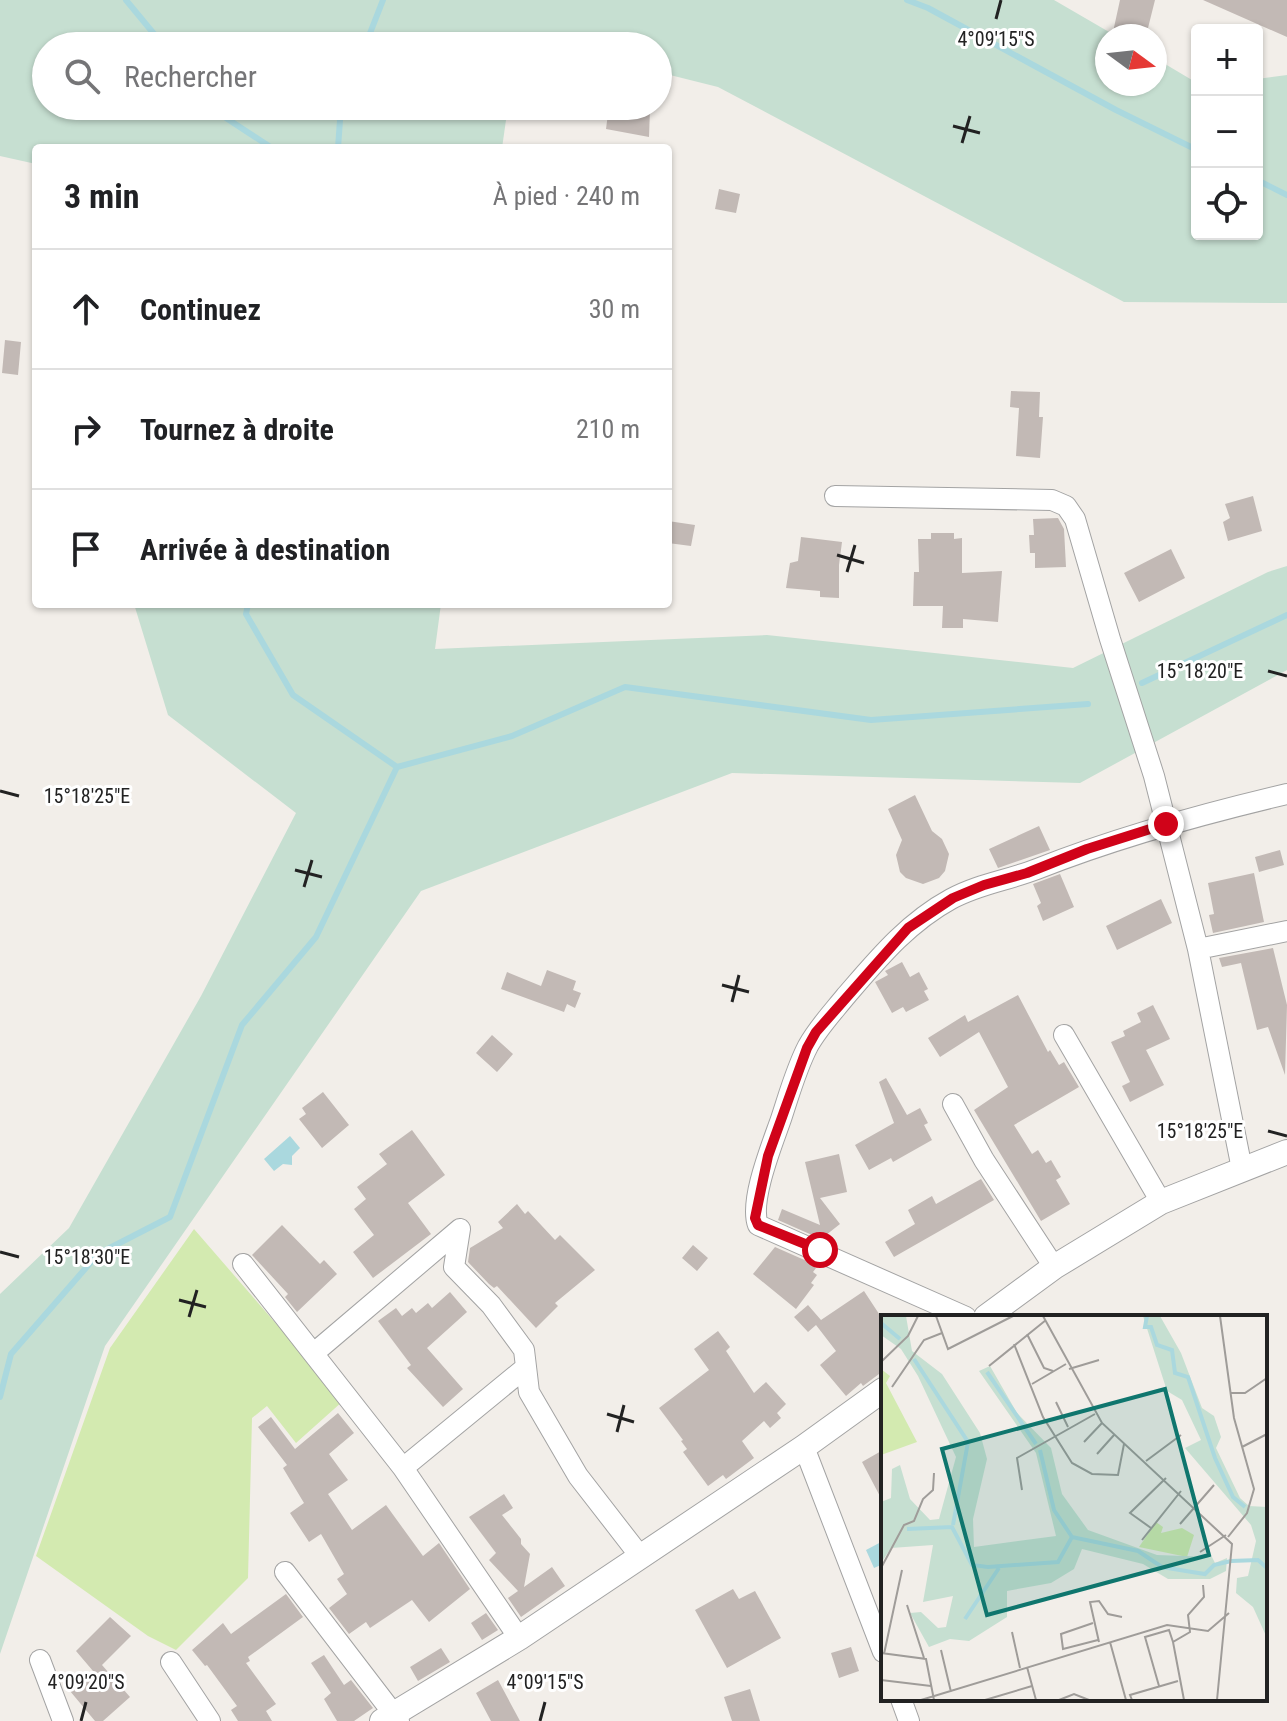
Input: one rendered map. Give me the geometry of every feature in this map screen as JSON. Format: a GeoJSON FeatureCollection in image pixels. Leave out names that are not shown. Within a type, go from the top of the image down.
{"type":"FeatureCollection","features":[{"type":"Feature","properties":{"kind":"street"},"geometry":{"type":"LineString","coordinates":[[835,496],[1052,500],[1066,506],[1075,519],[1154,776],[1198,949],[1242,1169]]}},
{"type":"Feature","properties":{"kind":"street"},"geometry":{"type":"LineString","coordinates":[[962,1315],[758,1225],[756,1205],[768,1156],[799,1067],[816,1032],[908,928],[953,898],[1166,824],[1287,794]]}},
{"type":"Feature","properties":{"kind":"street"},"geometry":{"type":"LineString","coordinates":[[1198,949],[1287,931]]}},
{"type":"Feature","properties":{"kind":"street"},"geometry":{"type":"LineString","coordinates":[[1064,1035],[1161,1202]]}},
{"type":"Feature","properties":{"kind":"street"},"geometry":{"type":"LineString","coordinates":[[953,1104],[984,1160],[1054,1267]]}},
{"type":"Feature","properties":{"kind":"street"},"geometry":{"type":"LineString","coordinates":[[989,1315],[1054,1267],[1161,1202],[1287,1152]]}},
{"type":"Feature","properties":{"kind":"street"},"geometry":{"type":"LineString","coordinates":[[314,1353],[460,1229],[454,1267],[491,1305],[524,1350],[529,1392],[578,1476],[640,1556]]}},
{"type":"Feature","properties":{"kind":"street"},"geometry":{"type":"LineString","coordinates":[[243,1264],[403,1468],[519,1638]]}},
{"type":"Feature","properties":{"kind":"street"},"geometry":{"type":"LineString","coordinates":[[403,1468],[525,1368]]}},
{"type":"Feature","properties":{"kind":"street"},"geometry":{"type":"LineString","coordinates":[[285,1572],[391,1718],[519,1638],[804,1447],[881,1391]]}},
{"type":"Feature","properties":{"kind":"street"},"geometry":{"type":"LineString","coordinates":[[804,1447],[881,1647]]}},
{"type":"Feature","properties":{"kind":"street"},"geometry":{"type":"LineString","coordinates":[[40,1660],[63,1721]]}},
{"type":"Feature","properties":{"kind":"street"},"geometry":{"type":"LineString","coordinates":[[171,1662],[210,1721]]}},
{"type":"Feature","properties":{"kind":"street"},"geometry":{"type":"LineString","coordinates":[[902,1701],[909,1721]]}},
{"type":"Feature","properties":{"kind":"green space"},"geometry":{"type":"Polygon","coordinates":[[[0,0],[1054,0],[1095,24],[1095,96],[1167,96],[1167,65],[1191,79],[1191,240],[1263,240],[1263,78],[1287,75],[1287,303],[1124,302],[718,87],[672,76],[672,32],[32,32],[32,120],[506,120],[503,144],[32,144],[32,163],[0,156],[0,0]]]}},
{"type":"Feature","properties":{"kind":"green space"},"geometry":{"type":"Polygon","coordinates":[[[1287,566],[1287,670],[1080,783],[732,773],[421,891],[105,1346],[0,1654],[0,1294],[69,1228],[201,996],[296,813],[168,715],[135,608],[440,608],[435,649],[767,635],[1073,668],[1268,572],[1287,566]]]}},
{"type":"Feature","properties":{"kind":"green space"},"geometry":{"type":"Polygon","coordinates":[[[194,1229],[343,1401],[296,1443],[267,1406],[252,1418],[248,1578],[176,1650],[148,1636],[36,1556],[110,1348],[194,1229]]]}},
{"type":"Feature","properties":{"kind":"water"},"geometry":{"type":"Polygon","coordinates":[[[290,1136],[300,1148],[292,1156],[292,1165],[283,1164],[274,1171],[264,1159],[290,1136]]]}},
{"type":"Feature","properties":{"kind":"water"},"geometry":{"type":"Polygon","coordinates":[[[881,1542],[881,1565],[874,1568],[866,1550],[881,1542]]]}},
{"type":"Feature","properties":{"kind":"building"},"geometry":{"type":"Polygon","coordinates":[[[1120,0],[1155,0],[1149,24],[1115,24],[1120,0]]]}},
{"type":"Feature","properties":{"kind":"building"},"geometry":{"type":"Polygon","coordinates":[[[1203,0],[1287,0],[1287,37],[1203,0]]]}},
{"type":"Feature","properties":{"kind":"building"},"geometry":{"type":"Polygon","coordinates":[[[607,120],[650,120],[649,137],[606,129],[607,120]]]}},
{"type":"Feature","properties":{"kind":"building"},"geometry":{"type":"Polygon","coordinates":[[[719,189],[740,194],[736,213],[715,209],[719,189]]]}},
{"type":"Feature","properties":{"kind":"building"},"geometry":{"type":"Polygon","coordinates":[[[5,340],[21,342],[18,375],[2,373],[5,340]]]}},
{"type":"Feature","properties":{"kind":"building"},"geometry":{"type":"Polygon","coordinates":[[[1011,391],[1040,392],[1039,417],[1043,417],[1040,458],[1016,456],[1019,408],[1010,407],[1011,391]]]}},
{"type":"Feature","properties":{"kind":"building"},"geometry":{"type":"Polygon","coordinates":[[[1253,496],[1262,531],[1228,541],[1223,522],[1230,518],[1225,504],[1253,496]]]}},
{"type":"Feature","properties":{"kind":"building"},"geometry":{"type":"Polygon","coordinates":[[[1058,518],[1064,529],[1066,567],[1035,568],[1035,553],[1030,553],[1029,535],[1034,535],[1033,519],[1058,518]]]}},
{"type":"Feature","properties":{"kind":"building"},"geometry":{"type":"Polygon","coordinates":[[[672,522],[695,525],[691,546],[672,544],[672,522]]]}},
{"type":"Feature","properties":{"kind":"building"},"geometry":{"type":"Polygon","coordinates":[[[931,533],[954,533],[954,539],[962,538],[962,573],[1002,571],[998,622],[963,619],[963,628],[942,628],[943,606],[913,606],[914,572],[919,572],[918,539],[931,539],[931,533]]]}},
{"type":"Feature","properties":{"kind":"building"},"geometry":{"type":"Polygon","coordinates":[[[801,537],[842,542],[839,598],[820,597],[820,591],[786,588],[790,563],[798,561],[801,537]]]}},
{"type":"Feature","properties":{"kind":"building"},"geometry":{"type":"Polygon","coordinates":[[[1171,549],[1185,578],[1139,602],[1124,573],[1171,549]]]}},
{"type":"Feature","properties":{"kind":"building"},"geometry":{"type":"Polygon","coordinates":[[[915,795],[932,831],[942,839],[949,854],[945,871],[939,878],[923,884],[906,878],[900,872],[896,855],[902,840],[888,809],[915,795]]]}},
{"type":"Feature","properties":{"kind":"building"},"geometry":{"type":"Polygon","coordinates":[[[1039,826],[1050,850],[998,868],[989,849],[1039,826]]]}},
{"type":"Feature","properties":{"kind":"building"},"geometry":{"type":"Polygon","coordinates":[[[1280,850],[1284,865],[1259,872],[1255,857],[1280,850]]]}},
{"type":"Feature","properties":{"kind":"building"},"geometry":{"type":"Polygon","coordinates":[[[1254,873],[1264,922],[1213,933],[1209,915],[1214,914],[1208,883],[1254,873]]]}},
{"type":"Feature","properties":{"kind":"building"},"geometry":{"type":"Polygon","coordinates":[[[1060,874],[1074,907],[1043,921],[1037,906],[1041,903],[1033,884],[1060,874]]]}},
{"type":"Feature","properties":{"kind":"building"},"geometry":{"type":"Polygon","coordinates":[[[1161,899],[1172,923],[1117,950],[1106,926],[1161,899]]]}},
{"type":"Feature","properties":{"kind":"building"},"geometry":{"type":"Polygon","coordinates":[[[1273,948],[1287,1005],[1285,1075],[1268,1027],[1257,1030],[1241,963],[1222,967],[1219,958],[1273,948]]]}},
{"type":"Feature","properties":{"kind":"building"},"geometry":{"type":"Polygon","coordinates":[[[902,962],[910,977],[919,972],[928,989],[924,991],[929,1000],[906,1012],[903,1007],[892,1013],[875,982],[888,975],[885,971],[902,962]]]}},
{"type":"Feature","properties":{"kind":"building"},"geometry":{"type":"Polygon","coordinates":[[[547,970],[576,981],[573,990],[581,993],[575,1008],[567,1004],[564,1012],[501,989],[507,972],[541,986],[547,970]]]}},
{"type":"Feature","properties":{"kind":"building"},"geometry":{"type":"Polygon","coordinates":[[[1018,995],[1048,1052],[1050,1050],[1059,1065],[1064,1062],[1079,1087],[1014,1125],[1032,1154],[1038,1150],[1046,1163],[1051,1160],[1061,1177],[1056,1180],[1070,1204],[1041,1221],[974,1110],[1008,1087],[979,1032],[940,1057],[928,1038],[965,1015],[968,1022],[1018,995]]]}},
{"type":"Feature","properties":{"kind":"building"},"geometry":{"type":"Polygon","coordinates":[[[1153,1005],[1170,1039],[1146,1050],[1164,1085],[1130,1102],[1122,1086],[1130,1082],[1111,1042],[1125,1036],[1123,1031],[1141,1022],[1137,1013],[1153,1005]]]}},
{"type":"Feature","properties":{"kind":"building"},"geometry":{"type":"Polygon","coordinates":[[[492,1035],[513,1054],[497,1072],[476,1053],[492,1035]]]}},
{"type":"Feature","properties":{"kind":"building"},"geometry":{"type":"Polygon","coordinates":[[[886,1078],[907,1115],[920,1108],[932,1140],[893,1162],[891,1158],[869,1170],[855,1145],[894,1123],[879,1082],[886,1078]]]}},
{"type":"Feature","properties":{"kind":"building"},"geometry":{"type":"Polygon","coordinates":[[[323,1092],[349,1125],[322,1148],[299,1119],[306,1114],[302,1108],[323,1092]]]}},
{"type":"Feature","properties":{"kind":"building"},"geometry":{"type":"Polygon","coordinates":[[[412,1130],[445,1175],[408,1203],[431,1234],[373,1278],[353,1252],[374,1235],[354,1209],[366,1199],[357,1187],[387,1164],[379,1154],[412,1130]]]}},
{"type":"Feature","properties":{"kind":"building"},"geometry":{"type":"Polygon","coordinates":[[[839,1154],[847,1192],[820,1198],[840,1224],[821,1239],[778,1220],[782,1209],[820,1225],[805,1162],[839,1154]]]}},
{"type":"Feature","properties":{"kind":"building"},"geometry":{"type":"Polygon","coordinates":[[[981,1179],[994,1200],[894,1257],[885,1242],[915,1224],[908,1210],[932,1196],[936,1204],[981,1179]]]}},
{"type":"Feature","properties":{"kind":"building"},"geometry":{"type":"Polygon","coordinates":[[[517,1204],[525,1214],[528,1211],[555,1240],[560,1235],[595,1270],[555,1303],[558,1306],[536,1328],[497,1286],[494,1288],[489,1284],[468,1262],[470,1248],[503,1228],[498,1222],[517,1204]]]}},
{"type":"Feature","properties":{"kind":"building"},"geometry":{"type":"Polygon","coordinates":[[[282,1225],[320,1264],[324,1260],[337,1274],[297,1312],[285,1297],[288,1294],[252,1255],[282,1225]]]}},
{"type":"Feature","properties":{"kind":"building"},"geometry":{"type":"Polygon","coordinates":[[[693,1245],[708,1258],[697,1271],[682,1258],[693,1245]]]}},
{"type":"Feature","properties":{"kind":"building"},"geometry":{"type":"Polygon","coordinates":[[[775,1247],[816,1268],[813,1272],[817,1275],[811,1283],[814,1285],[796,1309],[753,1274],[775,1247]]]}},
{"type":"Feature","properties":{"kind":"building"},"geometry":{"type":"Polygon","coordinates":[[[864,1291],[881,1317],[881,1372],[863,1386],[861,1383],[846,1396],[820,1365],[836,1351],[816,1325],[808,1332],[794,1317],[808,1305],[821,1320],[864,1291]]]}},
{"type":"Feature","properties":{"kind":"building"},"geometry":{"type":"Polygon","coordinates":[[[450,1292],[467,1312],[427,1348],[463,1389],[443,1407],[407,1368],[411,1365],[378,1321],[396,1308],[402,1316],[412,1308],[416,1313],[428,1303],[432,1308],[450,1292]]]}},
{"type":"Feature","properties":{"kind":"building"},"geometry":{"type":"Polygon","coordinates":[[[718,1331],[730,1347],[726,1351],[754,1393],[766,1382],[786,1404],[777,1413],[781,1418],[770,1428],[764,1421],[742,1441],[754,1458],[726,1479],[723,1475],[708,1486],[683,1452],[687,1449],[683,1440],[659,1408],[709,1370],[694,1349],[718,1331]]]}},
{"type":"Feature","properties":{"kind":"building"},"geometry":{"type":"Polygon","coordinates":[[[338,1413],[354,1433],[329,1454],[348,1480],[328,1494],[352,1530],[386,1505],[423,1556],[439,1543],[470,1589],[429,1622],[412,1600],[370,1628],[366,1622],[349,1634],[329,1608],[347,1594],[337,1579],[344,1574],[321,1534],[309,1542],[290,1513],[304,1503],[283,1468],[287,1465],[258,1427],[271,1417],[295,1449],[338,1413]]]}},
{"type":"Feature","properties":{"kind":"building"},"geometry":{"type":"Polygon","coordinates":[[[881,1451],[881,1498],[862,1462],[881,1451]]]}},
{"type":"Feature","properties":{"kind":"building"},"geometry":{"type":"Polygon","coordinates":[[[504,1494],[513,1508],[502,1515],[530,1554],[524,1587],[552,1567],[565,1586],[521,1617],[508,1598],[518,1591],[489,1560],[496,1553],[469,1517],[504,1494]]]}},
{"type":"Feature","properties":{"kind":"building"},"geometry":{"type":"Polygon","coordinates":[[[733,1589],[739,1599],[755,1591],[781,1638],[727,1668],[695,1610],[733,1589]]]}},
{"type":"Feature","properties":{"kind":"building"},"geometry":{"type":"Polygon","coordinates":[[[286,1594],[303,1617],[248,1657],[250,1661],[246,1663],[276,1704],[266,1711],[272,1721],[238,1721],[231,1710],[237,1706],[192,1650],[223,1623],[231,1634],[286,1594]]]}},
{"type":"Feature","properties":{"kind":"building"},"geometry":{"type":"Polygon","coordinates":[[[486,1613],[498,1630],[482,1640],[471,1623],[486,1613]]]}},
{"type":"Feature","properties":{"kind":"building"},"geometry":{"type":"Polygon","coordinates":[[[110,1617],[131,1636],[102,1665],[130,1697],[103,1721],[95,1721],[70,1691],[93,1671],[76,1651],[110,1617]]]}},
{"type":"Feature","properties":{"kind":"building"},"geometry":{"type":"Polygon","coordinates":[[[851,1647],[859,1671],[839,1678],[831,1653],[851,1647]]]}},
{"type":"Feature","properties":{"kind":"building"},"geometry":{"type":"Polygon","coordinates":[[[441,1648],[450,1662],[418,1681],[410,1667],[441,1648]]]}},
{"type":"Feature","properties":{"kind":"building"},"geometry":{"type":"Polygon","coordinates":[[[324,1655],[344,1685],[351,1680],[373,1708],[354,1721],[337,1721],[324,1699],[331,1693],[311,1663],[324,1655]]]}},
{"type":"Feature","properties":{"kind":"building"},"geometry":{"type":"Polygon","coordinates":[[[498,1680],[520,1721],[491,1721],[476,1693],[498,1680]]]}},
{"type":"Feature","properties":{"kind":"building"},"geometry":{"type":"Polygon","coordinates":[[[750,1689],[760,1721],[732,1721],[724,1697],[750,1689]]]}},
{"type":"Feature","properties":{"kind":"waterway"},"geometry":{"type":"LineString","coordinates":[[126,0],[152,32]]}},
{"type":"Feature","properties":{"kind":"waterway"},"geometry":{"type":"LineString","coordinates":[[370,32],[383,0]]}},
{"type":"Feature","properties":{"kind":"waterway"},"geometry":{"type":"LineString","coordinates":[[907,0],[928,8],[1191,147]]}},
{"type":"Feature","properties":{"kind":"waterway"},"geometry":{"type":"LineString","coordinates":[[229,120],[266,144]]}},
{"type":"Feature","properties":{"kind":"waterway"},"geometry":{"type":"LineString","coordinates":[[338,144],[340,120]]}},
{"type":"Feature","properties":{"kind":"waterway"},"geometry":{"type":"LineString","coordinates":[[1263,183],[1287,195]]}},
{"type":"Feature","properties":{"kind":"waterway"},"geometry":{"type":"LineString","coordinates":[[0,1397],[11,1354],[98,1254],[170,1217],[242,1025],[316,937],[397,767],[293,695],[246,614],[247,608]]}},
{"type":"Feature","properties":{"kind":"waterway"},"geometry":{"type":"LineString","coordinates":[[1142,683],[1287,615]]}},
{"type":"Feature","properties":{"kind":"waterway"},"geometry":{"type":"LineString","coordinates":[[397,767],[512,736],[625,687],[871,720],[1088,704]]}},
{"type":"Feature","properties":{"kind":"route"},"geometry":{"type":"LineString","coordinates":[[820,1250],[768,1230],[758,1225],[755,1218],[768,1156],[799,1067],[816,1032],[908,928],[953,898],[1166,824]]}}]}
